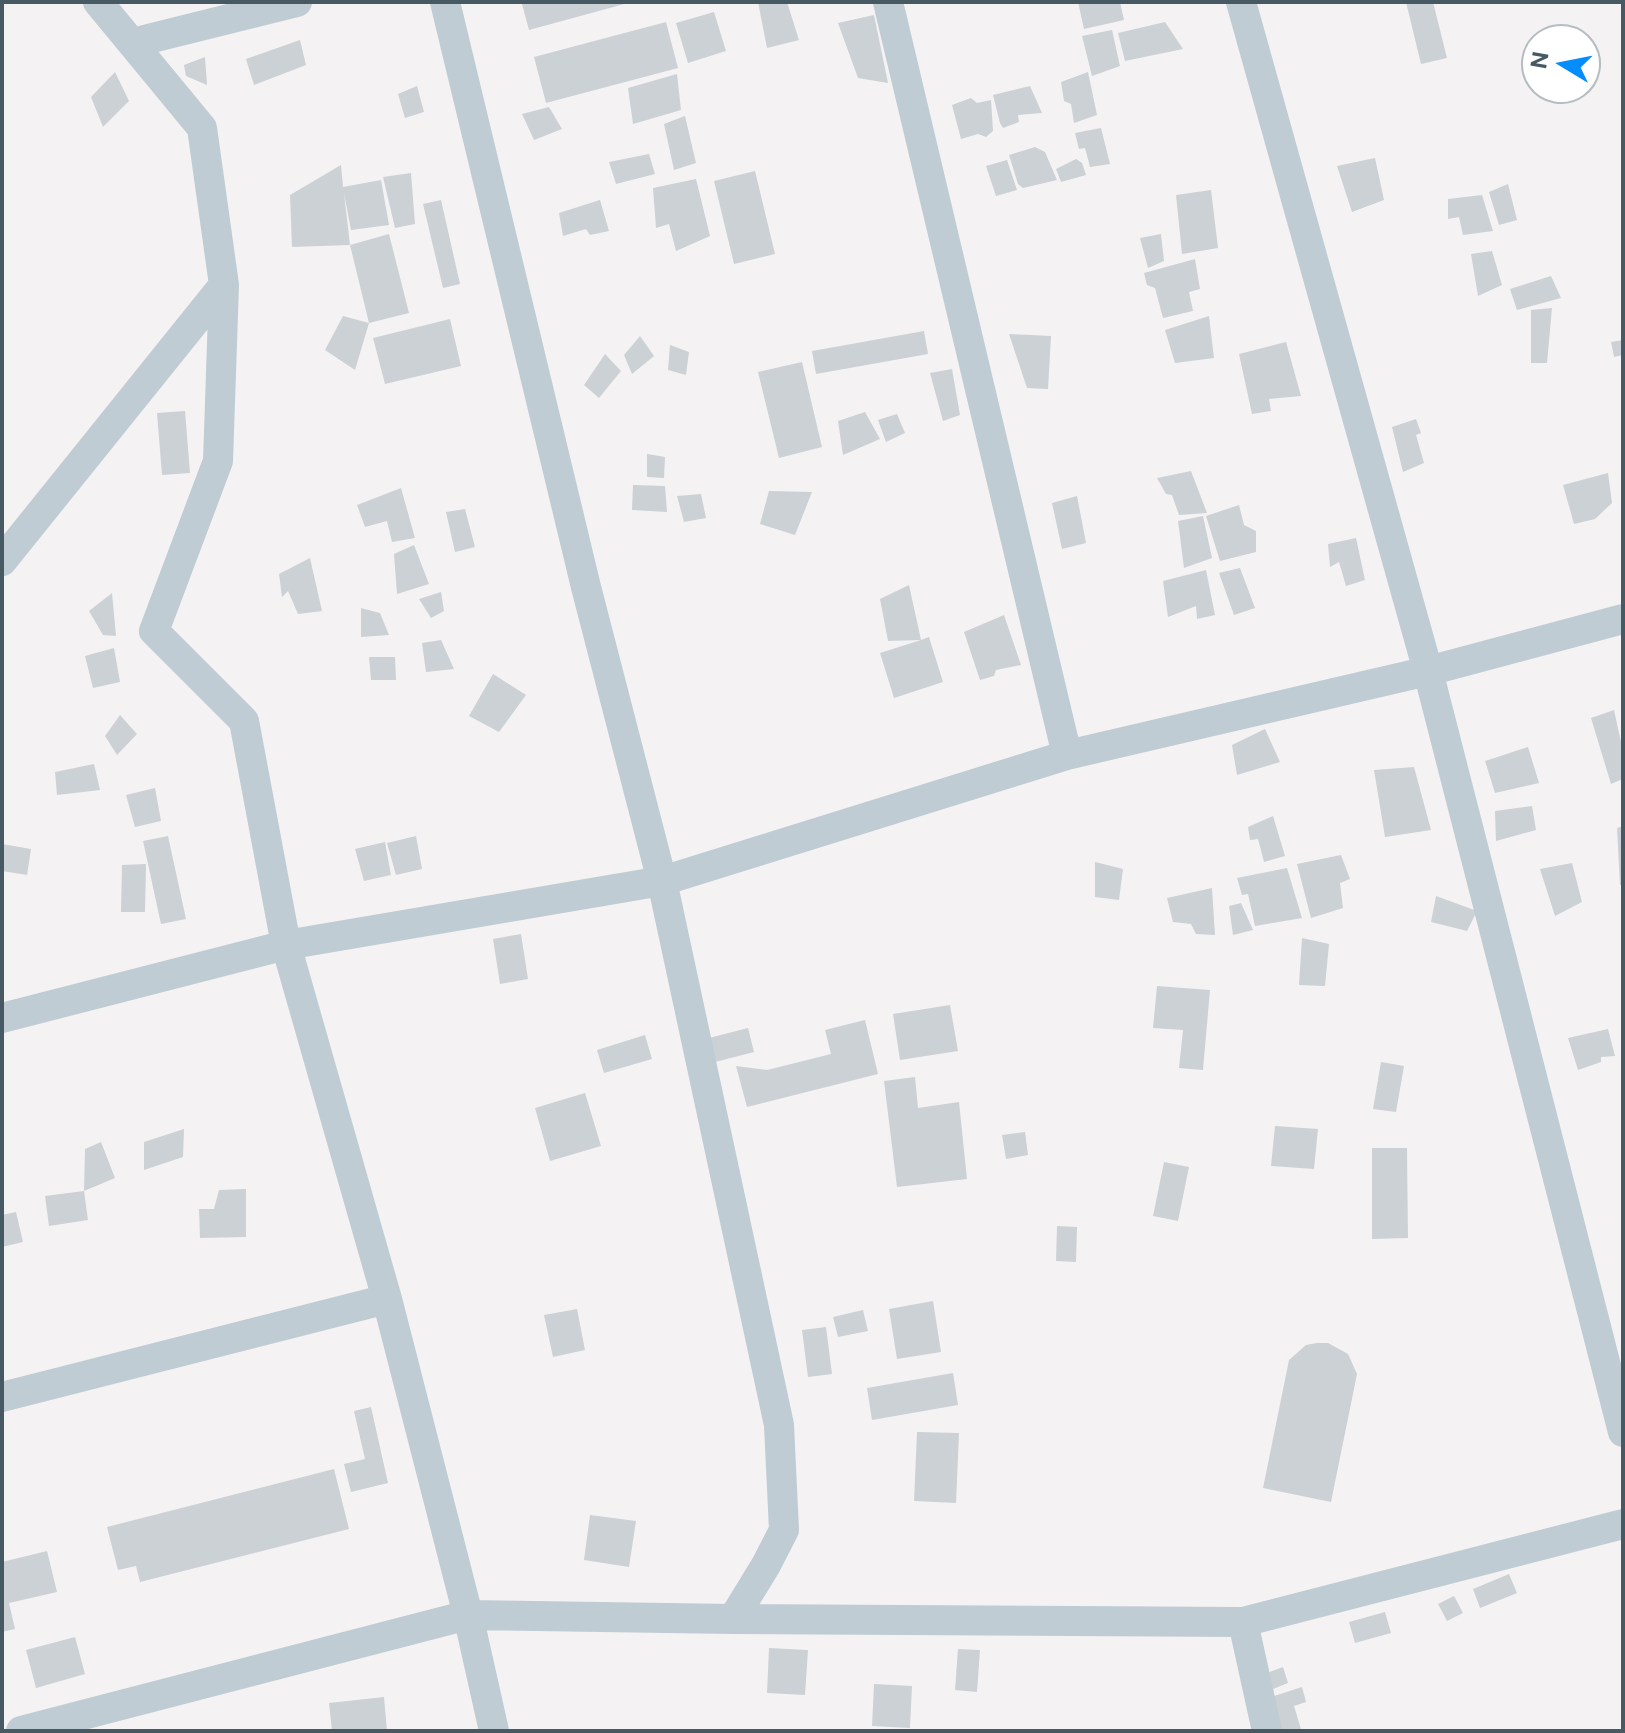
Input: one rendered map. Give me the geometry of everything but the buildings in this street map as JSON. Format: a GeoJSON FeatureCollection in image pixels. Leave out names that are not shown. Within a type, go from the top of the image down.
{"type":"FeatureCollection","features":[{"type":"Feature","properties":{"kind":"street"},"geometry":{"type":"LineString","coordinates":[[98,2],[202,128],[224,285],[218,461],[154,631],[244,721],[286,945],[387,1299],[468,1615],[494,1731]]}},
{"type":"Feature","properties":{"kind":"street"},"geometry":{"type":"LineString","coordinates":[[132,43],[297,2]]}},
{"type":"Feature","properties":{"kind":"street"},"geometry":{"type":"LineString","coordinates":[[445,2],[586,587],[662,881],[779,1425],[784,1530],[733,1619]]}},
{"type":"Feature","properties":{"kind":"street"},"geometry":{"type":"LineString","coordinates":[[888,2],[1067,755]]}},
{"type":"Feature","properties":{"kind":"street"},"geometry":{"type":"LineString","coordinates":[[1241,2],[1428,671],[1623,1432]]}},
{"type":"Feature","properties":{"kind":"street"},"geometry":{"type":"LineString","coordinates":[[2,561],[224,285]]}},
{"type":"Feature","properties":{"kind":"street"},"geometry":{"type":"LineString","coordinates":[[2,1018],[286,945],[662,881],[1067,755],[1428,671],[1623,619]]}},
{"type":"Feature","properties":{"kind":"street"},"geometry":{"type":"LineString","coordinates":[[2,1397],[387,1299]]}},
{"type":"Feature","properties":{"kind":"street"},"geometry":{"type":"LineString","coordinates":[[21,1731],[468,1615],[1243,1622],[1623,1524]]}},
{"type":"Feature","properties":{"kind":"street"},"geometry":{"type":"LineString","coordinates":[[1243,1622],[1267,1731]]}}]}
